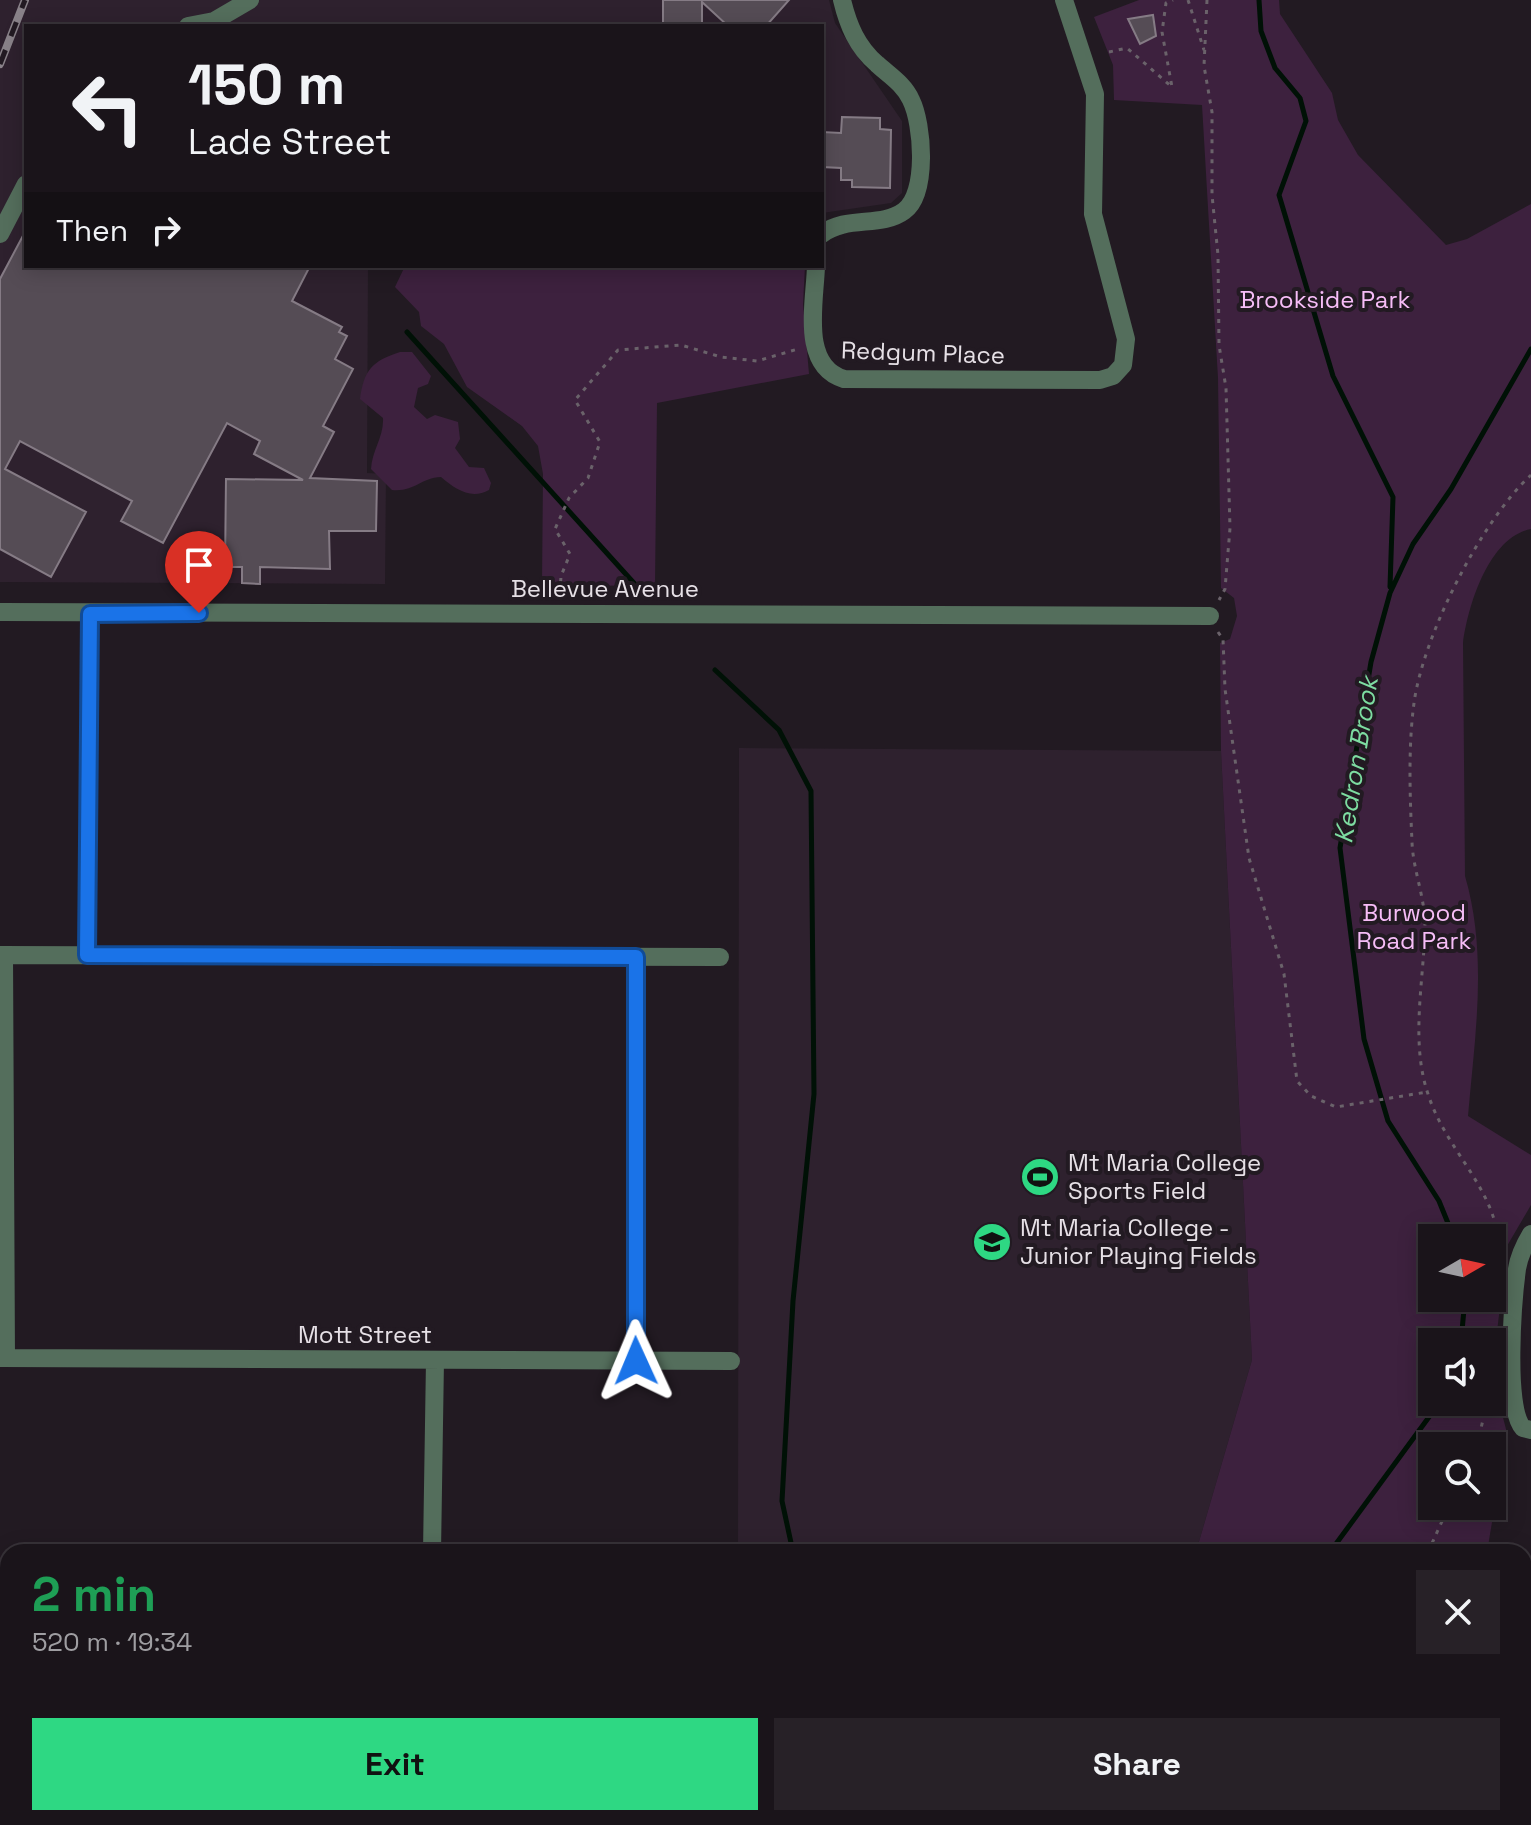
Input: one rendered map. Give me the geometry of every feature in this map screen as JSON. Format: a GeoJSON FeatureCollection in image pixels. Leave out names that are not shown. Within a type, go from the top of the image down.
{"type":"FeatureCollection","features":[{"type":"Feature","properties":{"kind":"street"},"geometry":{"type":"LineString","coordinates":[[198,24],[214,21],[250,0]]}},
{"type":"Feature","properties":{"kind":"street"},"geometry":{"type":"LineString","coordinates":[[824,233],[845,222],[895,216],[913,202],[920,186],[920,131],[912,101],[903,87],[862,48],[853,34],[842,0]]}},
{"type":"Feature","properties":{"kind":"street","name":"Redgum Place"},"geometry":{"type":"LineString","coordinates":[[816,268],[814,339],[818,362],[831,375],[844,379],[1100,380],[1113,376],[1123,365],[1126,339],[1093,214],[1095,94],[1064,0]]}},
{"type":"Feature","properties":{"kind":"street"},"geometry":{"type":"LineString","coordinates":[[0,234],[24,188]]}},
{"type":"Feature","properties":{"kind":"street","name":"Bellevue Avenue"},"geometry":{"type":"LineString","coordinates":[[0,612],[1210,616]]}},
{"type":"Feature","properties":{"kind":"street"},"geometry":{"type":"LineString","coordinates":[[87,955],[90,614]]}},
{"type":"Feature","properties":{"kind":"street"},"geometry":{"type":"LineString","coordinates":[[3,1358],[2,955],[720,957]]}},
{"type":"Feature","properties":{"kind":"street"},"geometry":{"type":"LineString","coordinates":[[636,957],[636,1361]]}},
{"type":"Feature","properties":{"kind":"street"},"geometry":{"type":"LineString","coordinates":[[1524,1426],[1513,1370],[1517,1267],[1531,1234]]}},
{"type":"Feature","properties":{"kind":"street","name":"Mott Street"},"geometry":{"type":"LineString","coordinates":[[3,1358],[731,1361]]}},
{"type":"Feature","properties":{"kind":"street"},"geometry":{"type":"LineString","coordinates":[[432,1544],[435,1360]]}},
{"type":"Feature","properties":{"kind":"path"},"geometry":{"type":"LineString","coordinates":[[1109,52],[1127,48],[1172,87],[1162,32],[1166,3],[1173,0]]}},
{"type":"Feature","properties":{"kind":"path"},"geometry":{"type":"LineString","coordinates":[[1188,0],[1205,54]]}},
{"type":"Feature","properties":{"kind":"path"},"geometry":{"type":"LineString","coordinates":[[1207,0],[1205,54],[1212,112],[1218,329],[1226,388],[1230,528],[1225,589],[1210,616],[1223,639],[1225,689],[1249,858],[1284,974],[1293,1068],[1297,1081],[1311,1096],[1328,1105],[1349,1107],[1427,1092]]}},
{"type":"Feature","properties":{"kind":"path"},"geometry":{"type":"LineString","coordinates":[[560,592],[561,576],[570,554],[555,529],[569,498],[588,478],[600,442],[575,400],[618,350],[681,345],[721,357],[757,361],[804,348],[814,339]]}},
{"type":"Feature","properties":{"kind":"path"},"geometry":{"type":"LineString","coordinates":[[1496,1224],[1495,1215],[1427,1092],[1420,1041],[1425,926],[1412,847],[1414,705],[1421,671],[1447,605],[1483,535],[1513,492],[1531,475]]}},
{"type":"Feature","properties":{"kind":"path"},"geometry":{"type":"LineString","coordinates":[[1506,1436],[1524,1426]]}},
{"type":"Feature","properties":{"kind":"path"},"geometry":{"type":"LineString","coordinates":[[1432,1544],[1443,1520]]}},
{"type":"Feature","properties":{"kind":"shaded area"},"geometry":{"type":"Polygon","coordinates":[[[0,0],[829,0],[835,23],[902,121],[902,193],[891,203],[824,213],[824,24],[24,24],[24,268],[368,268],[367,473],[386,474],[385,584],[0,582],[0,0]]]}},
{"type":"Feature","properties":{"kind":"shaded area","name":"Mt Maria College - Junior Playing Fields"},"geometry":{"type":"Polygon","coordinates":[[[739,748],[1221,751],[1252,1360],[1198,1544],[738,1544],[739,748]]]}},
{"type":"Feature","properties":{"kind":"green space"},"geometry":{"type":"Polygon","coordinates":[[[1139,0],[1279,0],[1280,14],[1332,93],[1338,120],[1358,155],[1446,245],[1467,239],[1531,204],[1531,529],[1503,545],[1492,559],[1476,592],[1463,643],[1465,876],[1472,906],[1478,965],[1468,1116],[1531,1155],[1531,1205],[1507,1246],[1506,1255],[1506,1224],[1418,1224],[1418,1312],[1499,1312],[1497,1328],[1418,1328],[1418,1416],[1503,1416],[1507,1433],[1506,1439],[1506,1432],[1418,1432],[1418,1520],[1492,1520],[1488,1544],[1198,1544],[1252,1360],[1221,751],[1220,643],[1230,639],[1237,616],[1234,598],[1221,588],[1218,378],[1202,105],[1114,100],[1113,65],[1094,17],[1139,0]]]}},
{"type":"Feature","properties":{"kind":"green space"},"geometry":{"type":"Polygon","coordinates":[[[404,268],[805,268],[803,304],[809,374],[657,403],[655,586],[542,585],[543,474],[538,446],[522,426],[467,387],[444,344],[421,326],[419,312],[395,287],[404,268]]]}},
{"type":"Feature","properties":{"kind":"green space"},"geometry":{"type":"Polygon","coordinates":[[[400,352],[412,352],[431,376],[428,384],[418,388],[414,407],[427,419],[435,415],[458,422],[460,439],[455,448],[469,467],[484,468],[491,483],[489,490],[470,493],[441,477],[406,489],[392,490],[371,469],[383,418],[360,399],[362,389],[367,374],[376,363],[400,352]]]}},
{"type":"Feature","properties":{"kind":"building"},"geometry":{"type":"Polygon","coordinates":[[[663,0],[789,0],[768,24],[726,24],[702,2],[702,24],[663,24],[663,0]]]}},
{"type":"Feature","properties":{"kind":"building"},"geometry":{"type":"Polygon","coordinates":[[[1153,15],[1156,36],[1140,44],[1128,19],[1153,15]]]}},
{"type":"Feature","properties":{"kind":"building"},"geometry":{"type":"Polygon","coordinates":[[[842,117],[880,118],[880,129],[891,130],[890,188],[852,187],[852,180],[841,180],[841,168],[824,167],[824,132],[841,133],[842,117]]]}},
{"type":"Feature","properties":{"kind":"building"},"geometry":{"type":"Polygon","coordinates":[[[24,234],[24,268],[309,268],[292,301],[342,327],[339,332],[347,336],[335,359],[353,369],[323,426],[334,432],[310,478],[377,481],[376,531],[329,531],[330,569],[260,567],[260,584],[242,583],[242,567],[225,567],[226,479],[303,480],[254,454],[260,441],[227,423],[163,543],[121,521],[132,501],[20,441],[5,469],[86,512],[51,577],[0,549],[0,279],[24,234]]]}},
{"type":"Feature","properties":{"kind":"waterway"},"geometry":{"type":"LineString","coordinates":[[1259,0],[1261,31],[1275,68],[1300,98],[1306,121],[1279,195],[1333,376],[1393,497],[1390,587]]}},
{"type":"Feature","properties":{"kind":"waterway"},"geometry":{"type":"LineString","coordinates":[[407,332],[642,592]]}},
{"type":"Feature","properties":{"kind":"waterway","name":"Kedron Brook"},"geometry":{"type":"LineString","coordinates":[[1448,1224],[1439,1201],[1388,1121],[1364,1039],[1340,848],[1371,662],[1390,593],[1413,544],[1451,489],[1531,349]]}},
{"type":"Feature","properties":{"kind":"waterway"},"geometry":{"type":"LineString","coordinates":[[715,670],[779,730],[811,791],[814,1094],[793,1301],[782,1501],[791,1544]]}},
{"type":"Feature","properties":{"kind":"waterway","name":"Kedron Brook"},"geometry":{"type":"LineString","coordinates":[[1462,1328],[1464,1312]]}},
{"type":"Feature","properties":{"kind":"waterway","name":"Kedron Brook"},"geometry":{"type":"LineString","coordinates":[[1336,1544],[1430,1416]]}},
{"type":"Feature","properties":{"kind":"railway"},"geometry":{"type":"LineString","coordinates":[[0,64],[25,0]]}},
{"type":"Feature","properties":{"kind":"place","name":"Mt Maria College Sports Field"},"geometry":{"type":"Point","coordinates":[1040,1177]}},
{"type":"Feature","properties":{"kind":"place","name":"Mt Maria College - Junior Playing Fields"},"geometry":{"type":"Point","coordinates":[992,1242]}},
{"type":"Feature","properties":{"kind":"route"},"geometry":{"type":"LineString","coordinates":[[199,613],[90,614],[87,955],[636,957],[636,1361]]}},
{"type":"Feature","properties":{"kind":"park label","name":"Brookside Park"},"geometry":{"type":"Point","coordinates":[1325,300]}},
{"type":"Feature","properties":{"kind":"park label","name":"Burwood Road Park"},"geometry":{"type":"Point","coordinates":[1414,927]}}]}
